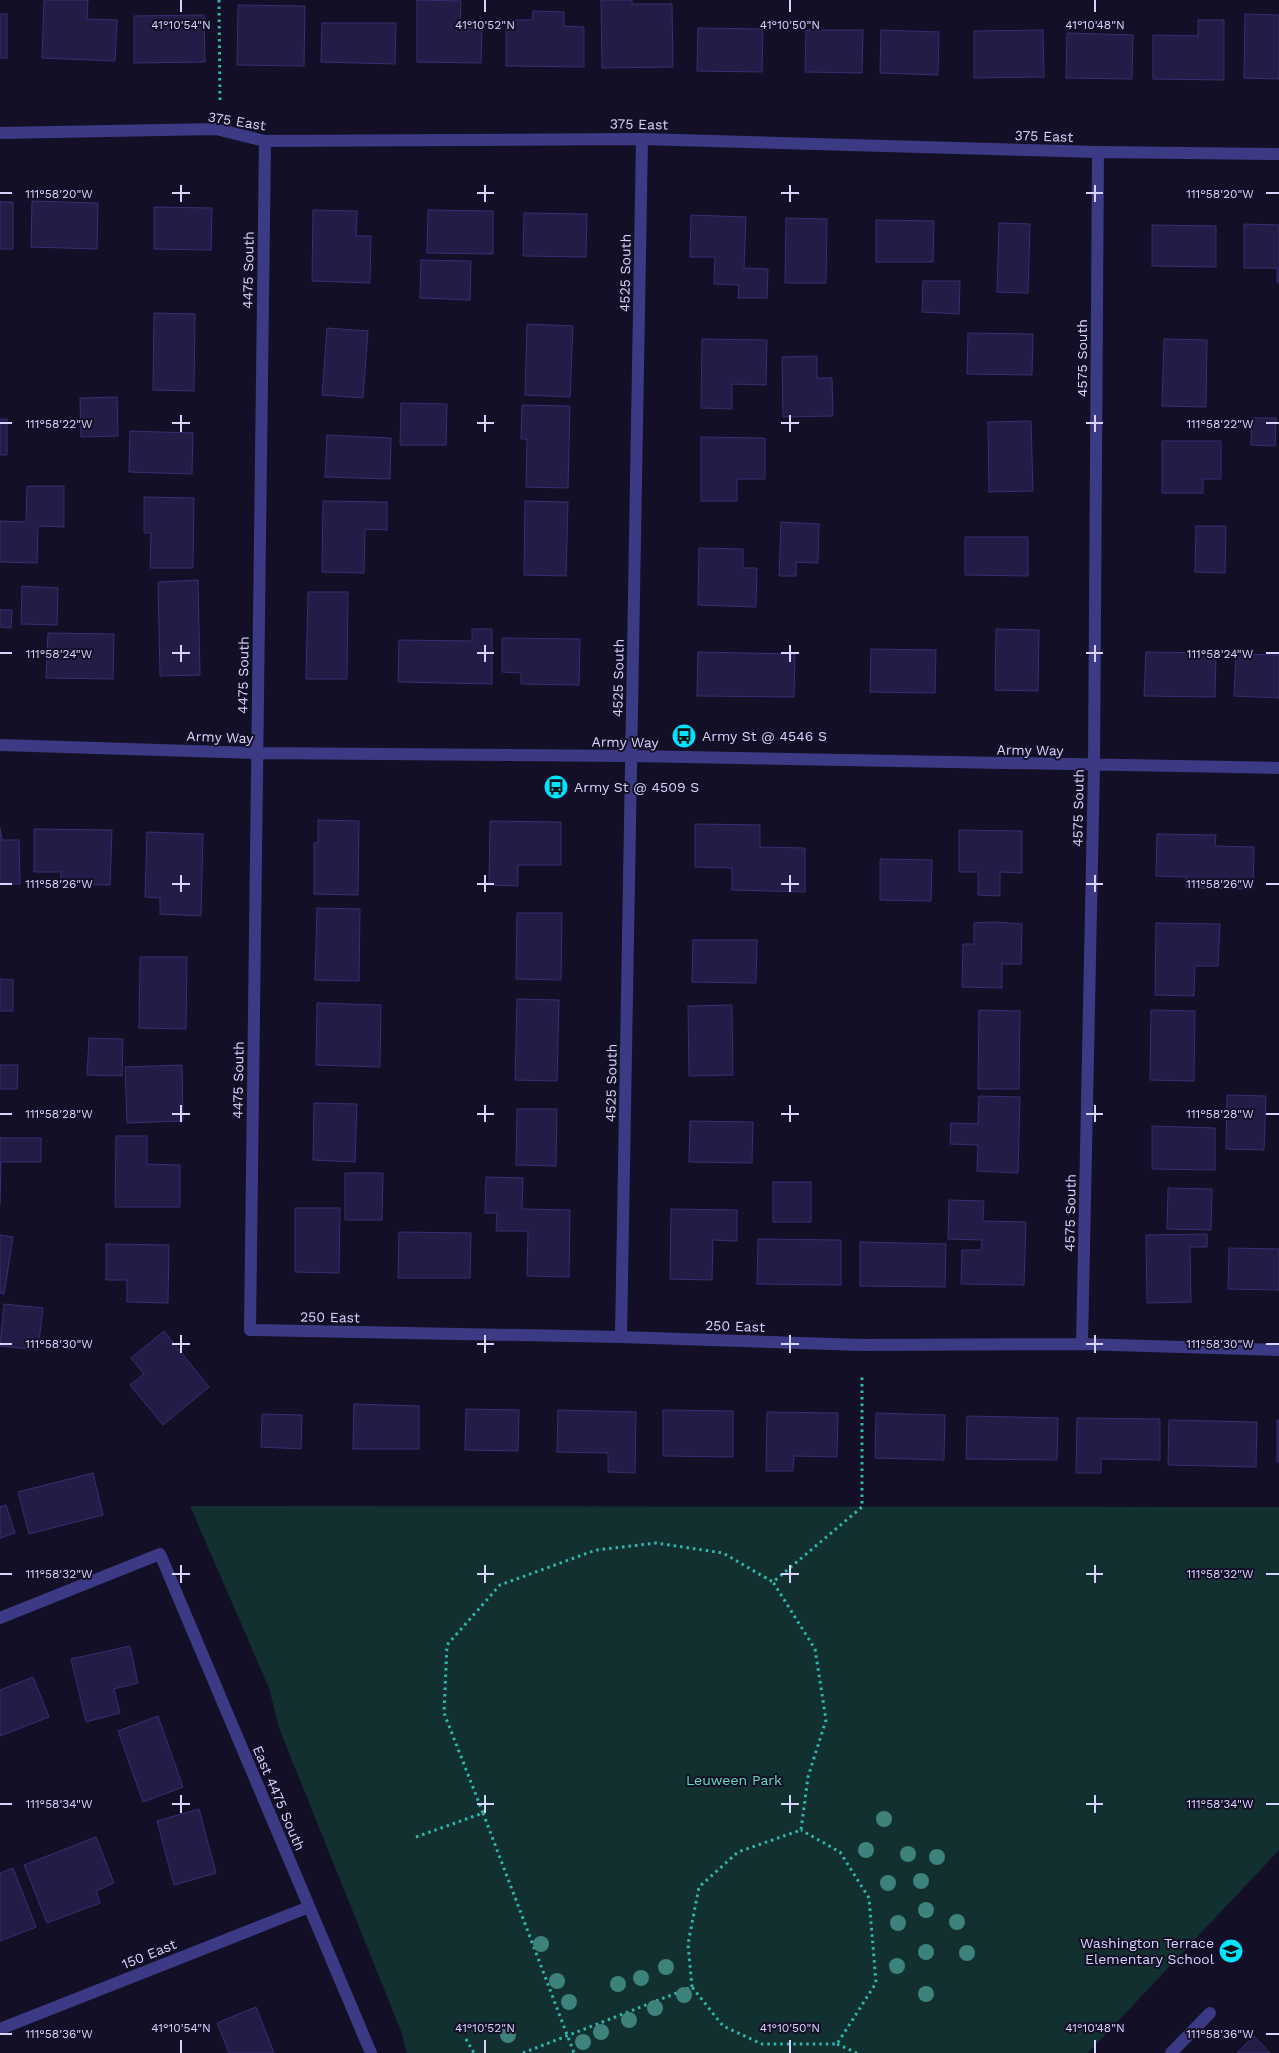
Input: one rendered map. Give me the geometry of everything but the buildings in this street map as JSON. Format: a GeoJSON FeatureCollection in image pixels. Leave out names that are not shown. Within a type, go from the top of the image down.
{"type":"FeatureCollection","features":[{"type":"Feature","properties":{"kind":"street","name":"375 East"},"geometry":{"type":"LineString","coordinates":[[0,133],[216,129],[264,141],[642,138],[1098,152],[1279,154]]}},
{"type":"Feature","properties":{"kind":"street","name":"4525 South"},"geometry":{"type":"LineString","coordinates":[[621,1337],[642,138]]}},
{"type":"Feature","properties":{"kind":"street","name":"4475 South"},"geometry":{"type":"LineString","coordinates":[[250,1330],[264,141]]}},
{"type":"Feature","properties":{"kind":"street","name":"4575 South"},"geometry":{"type":"LineString","coordinates":[[1082,1344],[1094,766],[1098,152]]}},
{"type":"Feature","properties":{"kind":"street","name":"Army Way"},"geometry":{"type":"LineString","coordinates":[[0,745],[257,753],[632,756],[1279,768]]}},
{"type":"Feature","properties":{"kind":"street","name":"250 East"},"geometry":{"type":"LineString","coordinates":[[250,1330],[621,1337],[862,1345],[1082,1344],[1279,1350]]}},
{"type":"Feature","properties":{"kind":"street","name":"East 4475 South"},"geometry":{"type":"LineString","coordinates":[[0,1618],[160,1554],[371,2053]]}},
{"type":"Feature","properties":{"kind":"street","name":"150 East"},"geometry":{"type":"LineString","coordinates":[[0,2029],[309,1907]]}},
{"type":"Feature","properties":{"kind":"street"},"geometry":{"type":"LineString","coordinates":[[1171,2053],[1210,2013]]}},
{"type":"Feature","properties":{"kind":"path"},"geometry":{"type":"LineString","coordinates":[[219,0],[220,102]]}},
{"type":"Feature","properties":{"kind":"path"},"geometry":{"type":"LineString","coordinates":[[773,1582],[862,1507],[862,1374]]}},
{"type":"Feature","properties":{"kind":"path"},"geometry":{"type":"LineString","coordinates":[[574,2053],[444,1713],[447,1645],[500,1585],[596,1550],[656,1543],[723,1553],[773,1582],[816,1649],[826,1720],[808,1777],[801,1830]]}},
{"type":"Feature","properties":{"kind":"path"},"geometry":{"type":"LineString","coordinates":[[416,1837],[483,1813]]}},
{"type":"Feature","properties":{"kind":"path"},"geometry":{"type":"LineString","coordinates":[[837,2044],[876,1983],[869,1898],[840,1852],[801,1830],[738,1852],[699,1887],[688,1944],[692,1987],[723,2026],[762,2044],[837,2044],[857,2053]]}},
{"type":"Feature","properties":{"kind":"path"},"geometry":{"type":"LineString","coordinates":[[522,2053],[692,1987]]}},
{"type":"Feature","properties":{"kind":"path"},"geometry":{"type":"LineString","coordinates":[[466,2039],[474,2053]]}},
{"type":"Feature","properties":{"kind":"green space","name":"Leuween Park"},"geometry":{"type":"Polygon","coordinates":[[[190,1506],[1279,1507],[1279,1850],[1088,2053],[407,2053],[401,2031],[279,1728],[269,1688],[190,1506]]]}},
{"type":"Feature","properties":{"kind":"place","name":"Army St @ 4546 S"},"geometry":{"type":"Point","coordinates":[684,736]}},
{"type":"Feature","properties":{"kind":"place","name":"Army St @ 4509 S"},"geometry":{"type":"Point","coordinates":[556,787]}},
{"type":"Feature","properties":{"kind":"place","name":"Washington Terrace Elementary School"},"geometry":{"type":"Point","coordinates":[1231,1951]}}]}
